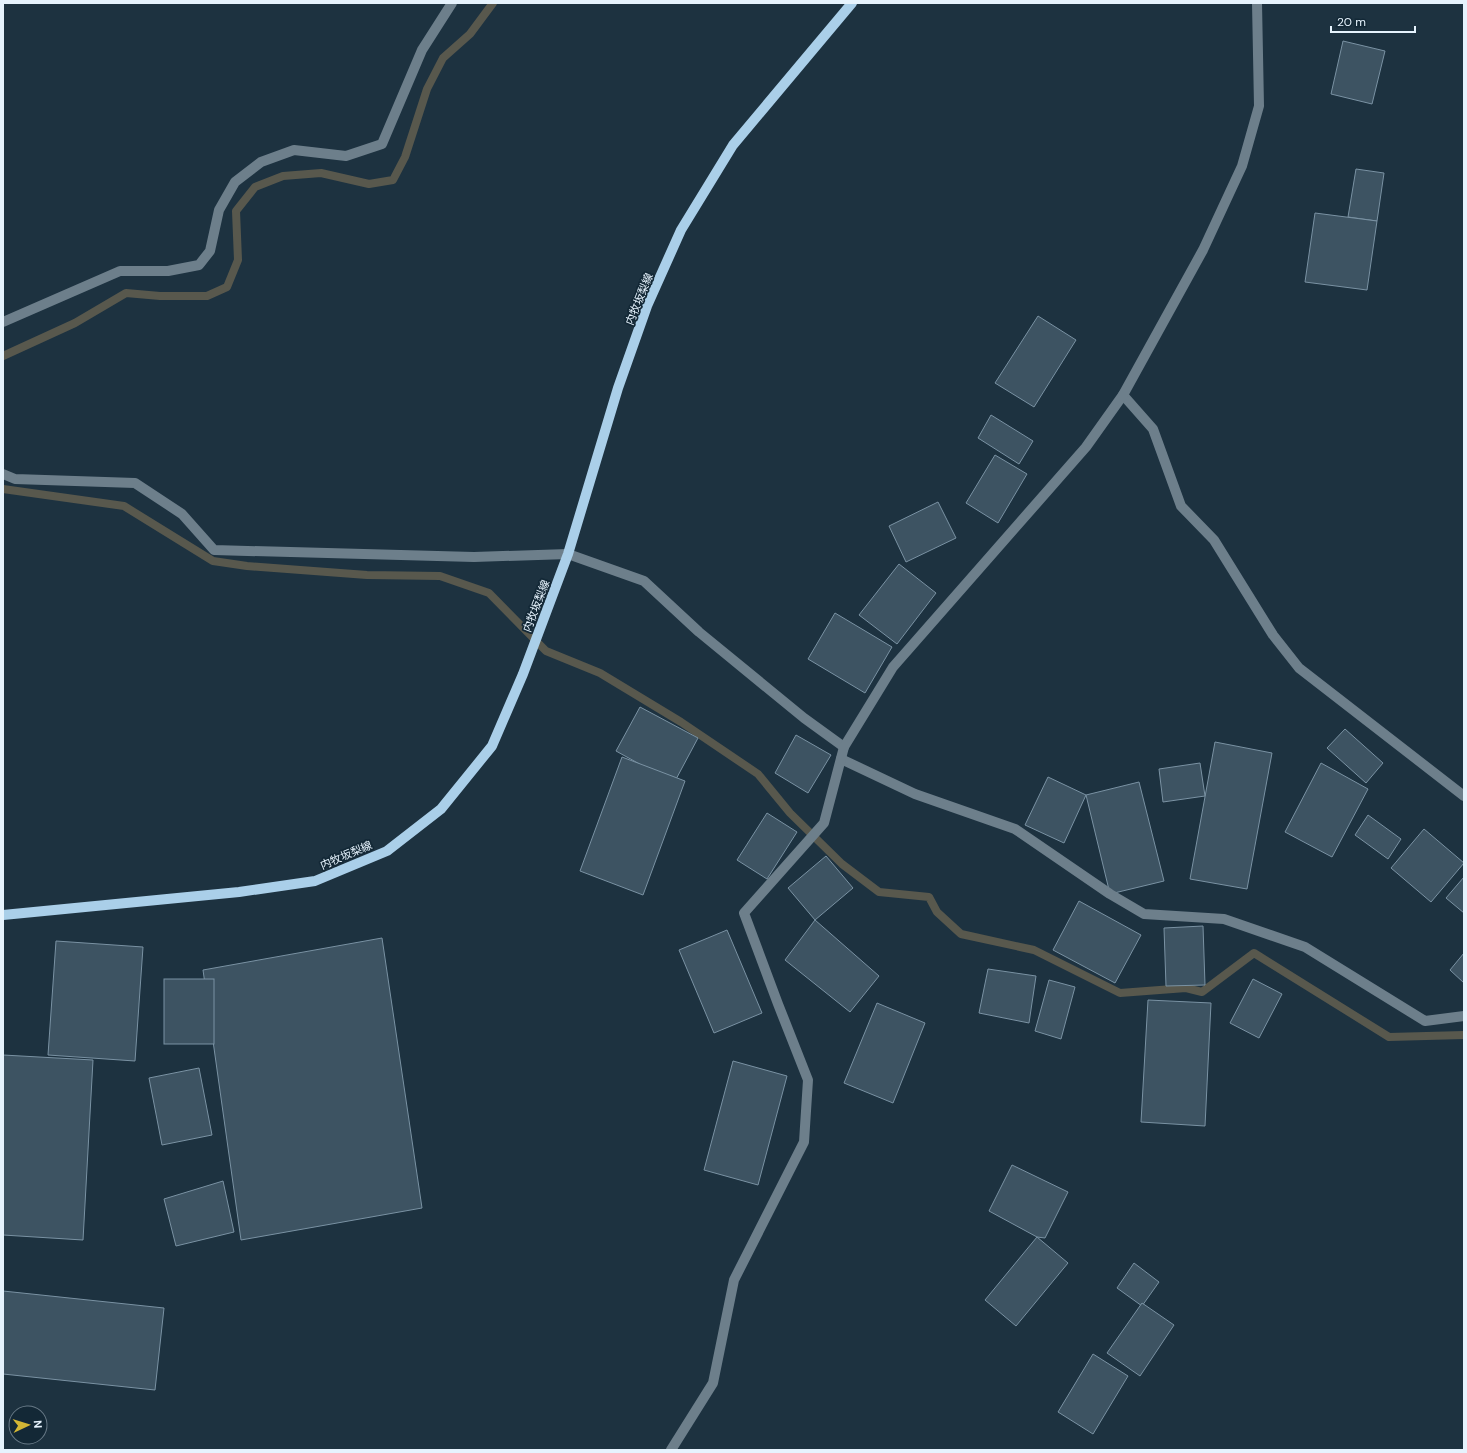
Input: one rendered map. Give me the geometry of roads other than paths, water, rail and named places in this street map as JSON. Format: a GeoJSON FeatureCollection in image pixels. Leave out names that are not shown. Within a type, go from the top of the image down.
{"type":"FeatureCollection","features":[{"type":"Feature","properties":{"kind":"main road","name":"内牧坂梨線"},"geometry":{"type":"LineString","coordinates":[[3,915],[239,892],[315,881],[387,851],[441,809],[492,746],[523,674],[568,554],[618,388],[648,306],[682,230],[733,146],[852,3]]}},
{"type":"Feature","properties":{"kind":"street"},"geometry":{"type":"LineString","coordinates":[[3,322],[120,271],[168,271],[199,265],[210,251],[219,210],[235,182],[261,162],[294,150],[346,156],[382,144],[422,50],[452,3]]}},
{"type":"Feature","properties":{"kind":"street"},"geometry":{"type":"LineString","coordinates":[[671,1450],[713,1383],[734,1280],[804,1142],[808,1080],[744,913],[824,823],[844,747],[893,667],[1086,446],[1123,395],[1203,250],[1242,166],[1259,106],[1257,3]]}},
{"type":"Feature","properties":{"kind":"street"},"geometry":{"type":"LineString","coordinates":[[1123,395],[1153,429],[1180,506],[1214,540],[1273,634],[1299,668],[1464,796]]}},
{"type":"Feature","properties":{"kind":"street"},"geometry":{"type":"LineString","coordinates":[[3,474],[15,479],[135,483],[182,514],[214,550],[474,557],[568,554],[644,581],[699,632],[804,718],[844,747]]}},
{"type":"Feature","properties":{"kind":"street"},"geometry":{"type":"LineString","coordinates":[[841,759],[915,794],[1015,829],[1110,894],[1144,914],[1224,920],[1305,947],[1424,1021],[1464,1016]]}},
{"type":"Feature","properties":{"kind":"waterway"},"geometry":{"type":"LineString","coordinates":[[3,356],[75,323],[126,293],[160,296],[207,296],[227,287],[238,260],[236,211],[255,187],[283,176],[321,173],[369,184],[393,180],[405,157],[427,89],[443,58],[470,34],[493,3]]}},
{"type":"Feature","properties":{"kind":"waterway"},"geometry":{"type":"LineString","coordinates":[[3,489],[124,506],[213,561],[247,566],[367,575],[440,576],[489,593],[546,651],[600,673],[681,722],[758,774],[790,813],[842,864],[879,892],[929,897],[937,912],[961,934],[1034,950],[1120,993],[1186,988],[1202,992],[1254,953],[1389,1037],[1464,1035]]}}]}
